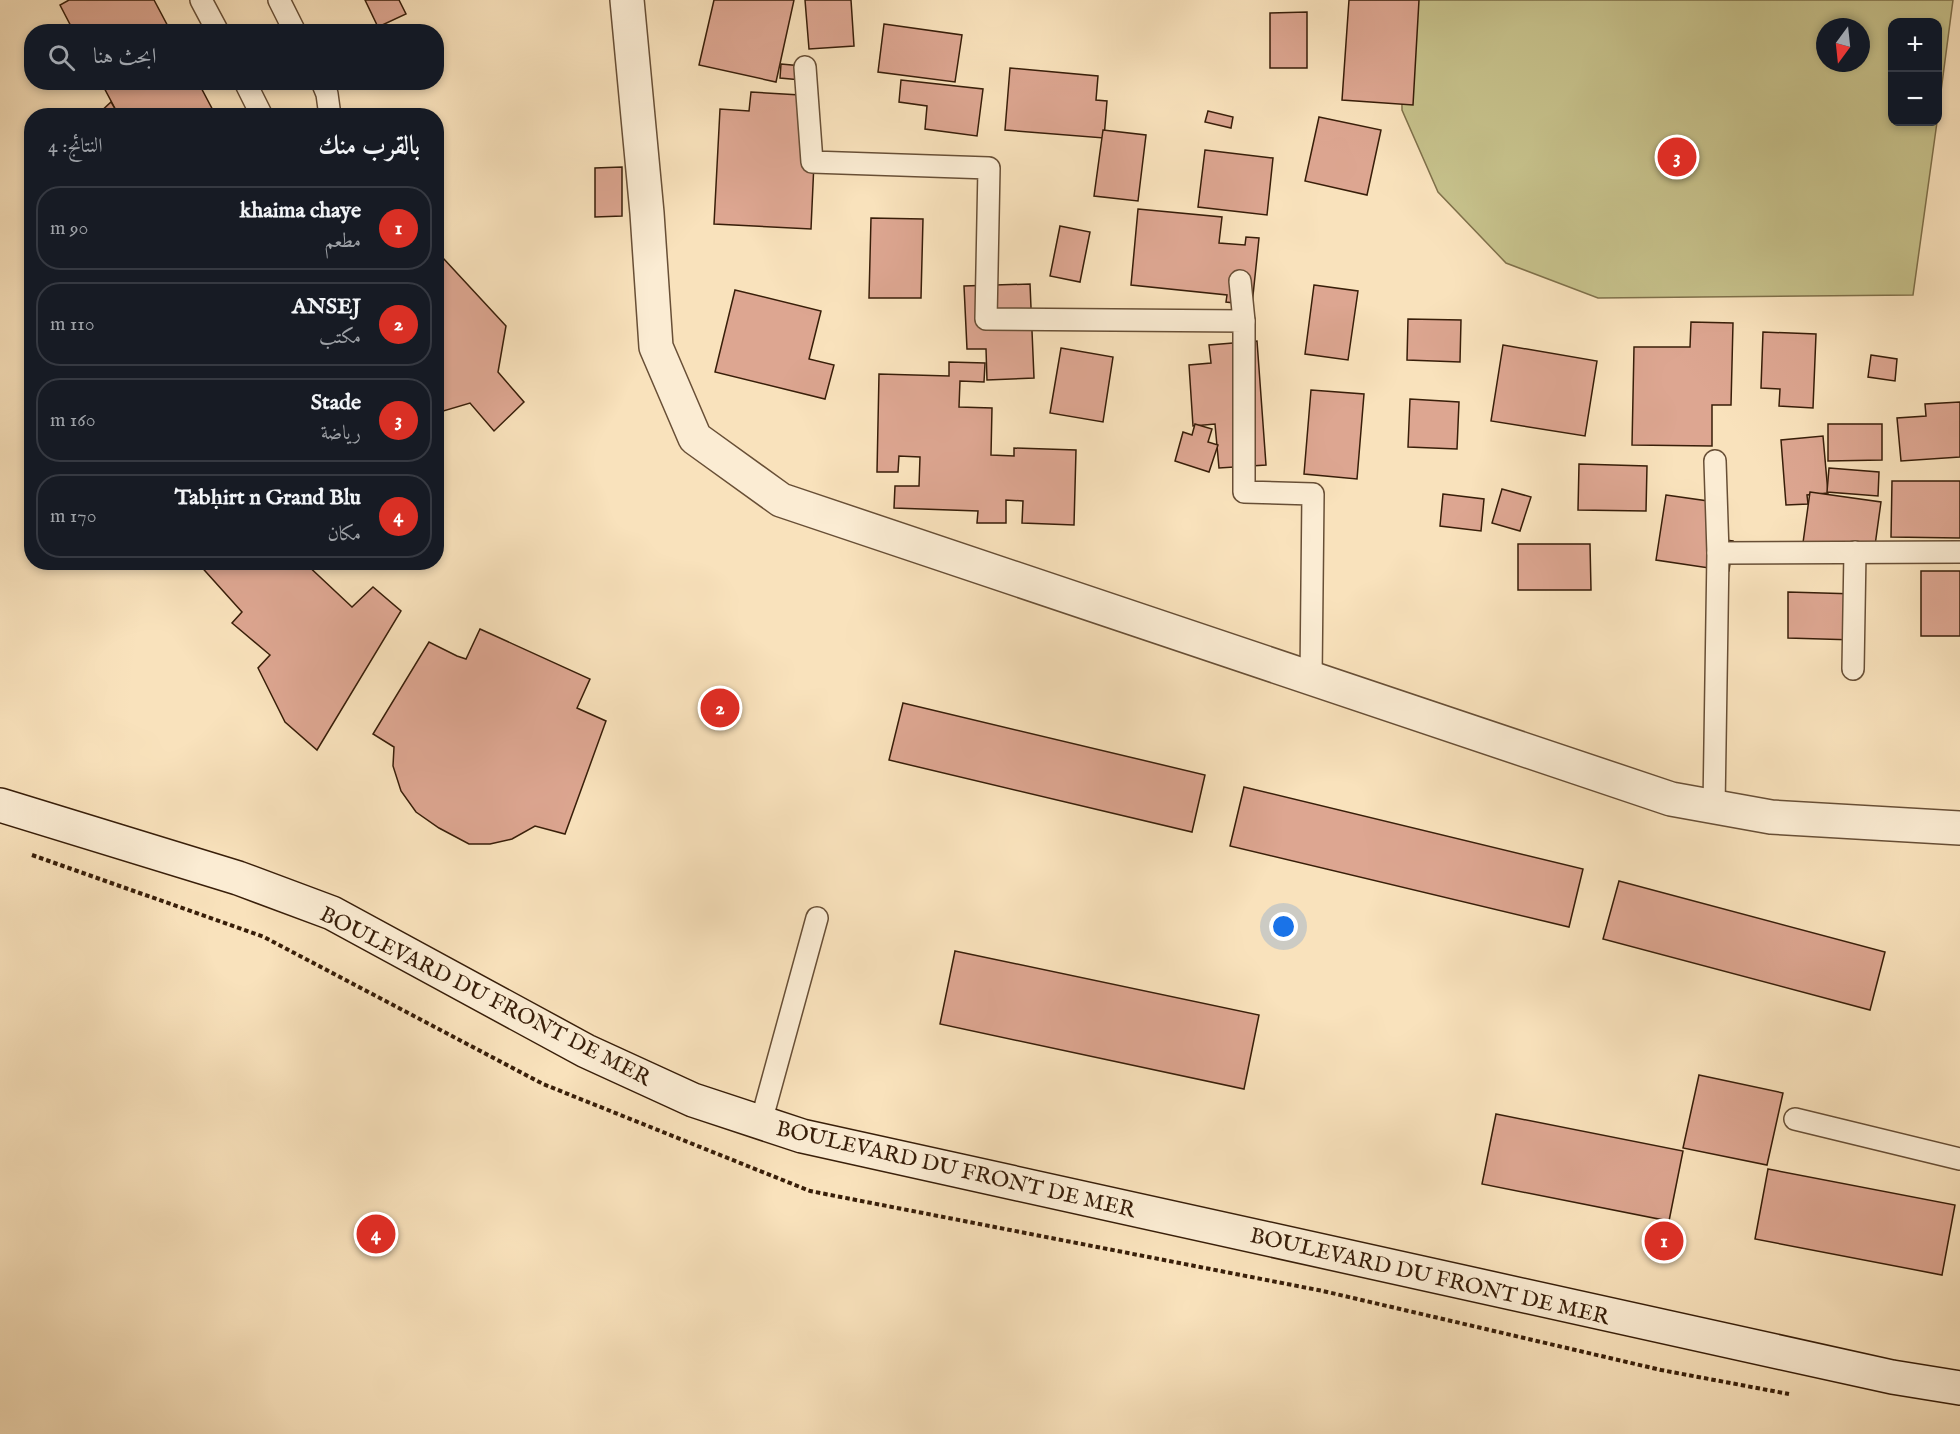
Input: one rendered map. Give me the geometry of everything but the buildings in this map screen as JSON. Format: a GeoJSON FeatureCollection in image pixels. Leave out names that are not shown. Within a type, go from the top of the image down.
{"type":"FeatureCollection","features":[{"type":"Feature","properties":{"kind":"main road"},"geometry":{"type":"LineString","coordinates":[[627,0],[647,213],[656,347],[695,438],[781,500],[1671,799],[1771,817],[1960,828]]}},
{"type":"Feature","properties":{"kind":"main road","name":"BOULEVARD DU FRONT DE MER"},"geometry":{"type":"LineString","coordinates":[[0,805],[238,878],[332,913],[586,1051],[693,1100],[802,1136],[1892,1377],[1960,1388]]}},
{"type":"Feature","properties":{"kind":"lane"},"geometry":{"type":"LineString","coordinates":[[201,0],[214,24]]}},
{"type":"Feature","properties":{"kind":"lane"},"geometry":{"type":"LineString","coordinates":[[279,0],[292,24]]}},
{"type":"Feature","properties":{"kind":"lane"},"geometry":{"type":"LineString","coordinates":[[805,67],[812,162],[989,168],[986,319],[1244,321]]}},
{"type":"Feature","properties":{"kind":"lane"},"geometry":{"type":"LineString","coordinates":[[249,90],[258,108]]}},
{"type":"Feature","properties":{"kind":"lane"},"geometry":{"type":"LineString","coordinates":[[325,90],[329,108]]}},
{"type":"Feature","properties":{"kind":"lane"},"geometry":{"type":"LineString","coordinates":[[1240,281],[1244,321],[1244,492],[1314,494],[1311,678]]}},
{"type":"Feature","properties":{"kind":"lane"},"geometry":{"type":"LineString","coordinates":[[1714,807],[1718,553],[1715,461]]}},
{"type":"Feature","properties":{"kind":"lane"},"geometry":{"type":"LineString","coordinates":[[1853,669],[1856,552]]}},
{"type":"Feature","properties":{"kind":"lane"},"geometry":{"type":"LineString","coordinates":[[1718,553],[1960,552]]}},
{"type":"Feature","properties":{"kind":"lane"},"geometry":{"type":"LineString","coordinates":[[761,1122],[817,918]]}},
{"type":"Feature","properties":{"kind":"lane"},"geometry":{"type":"LineString","coordinates":[[1795,1119],[1960,1159]]}},
{"type":"Feature","properties":{"kind":"shaded area"},"geometry":{"type":"Polygon","coordinates":[[[1401,0],[1953,0],[1942,84],[1942,18],[1888,18],[1888,126],[1936,126],[1913,295],[1598,298],[1506,263],[1438,192],[1402,110],[1401,0]]]}},
{"type":"Feature","properties":{"kind":"place","name":"Stade"},"geometry":{"type":"Point","coordinates":[1677,157]}},
{"type":"Feature","properties":{"kind":"place","name":"ANSEJ"},"geometry":{"type":"Point","coordinates":[720,708]}},
{"type":"Feature","properties":{"kind":"place","name":"Tabḥirt n Grand Blu"},"geometry":{"type":"Point","coordinates":[376,1234]}},
{"type":"Feature","properties":{"kind":"place","name":"khaima chaye"},"geometry":{"type":"Point","coordinates":[1664,1241]}}]}
